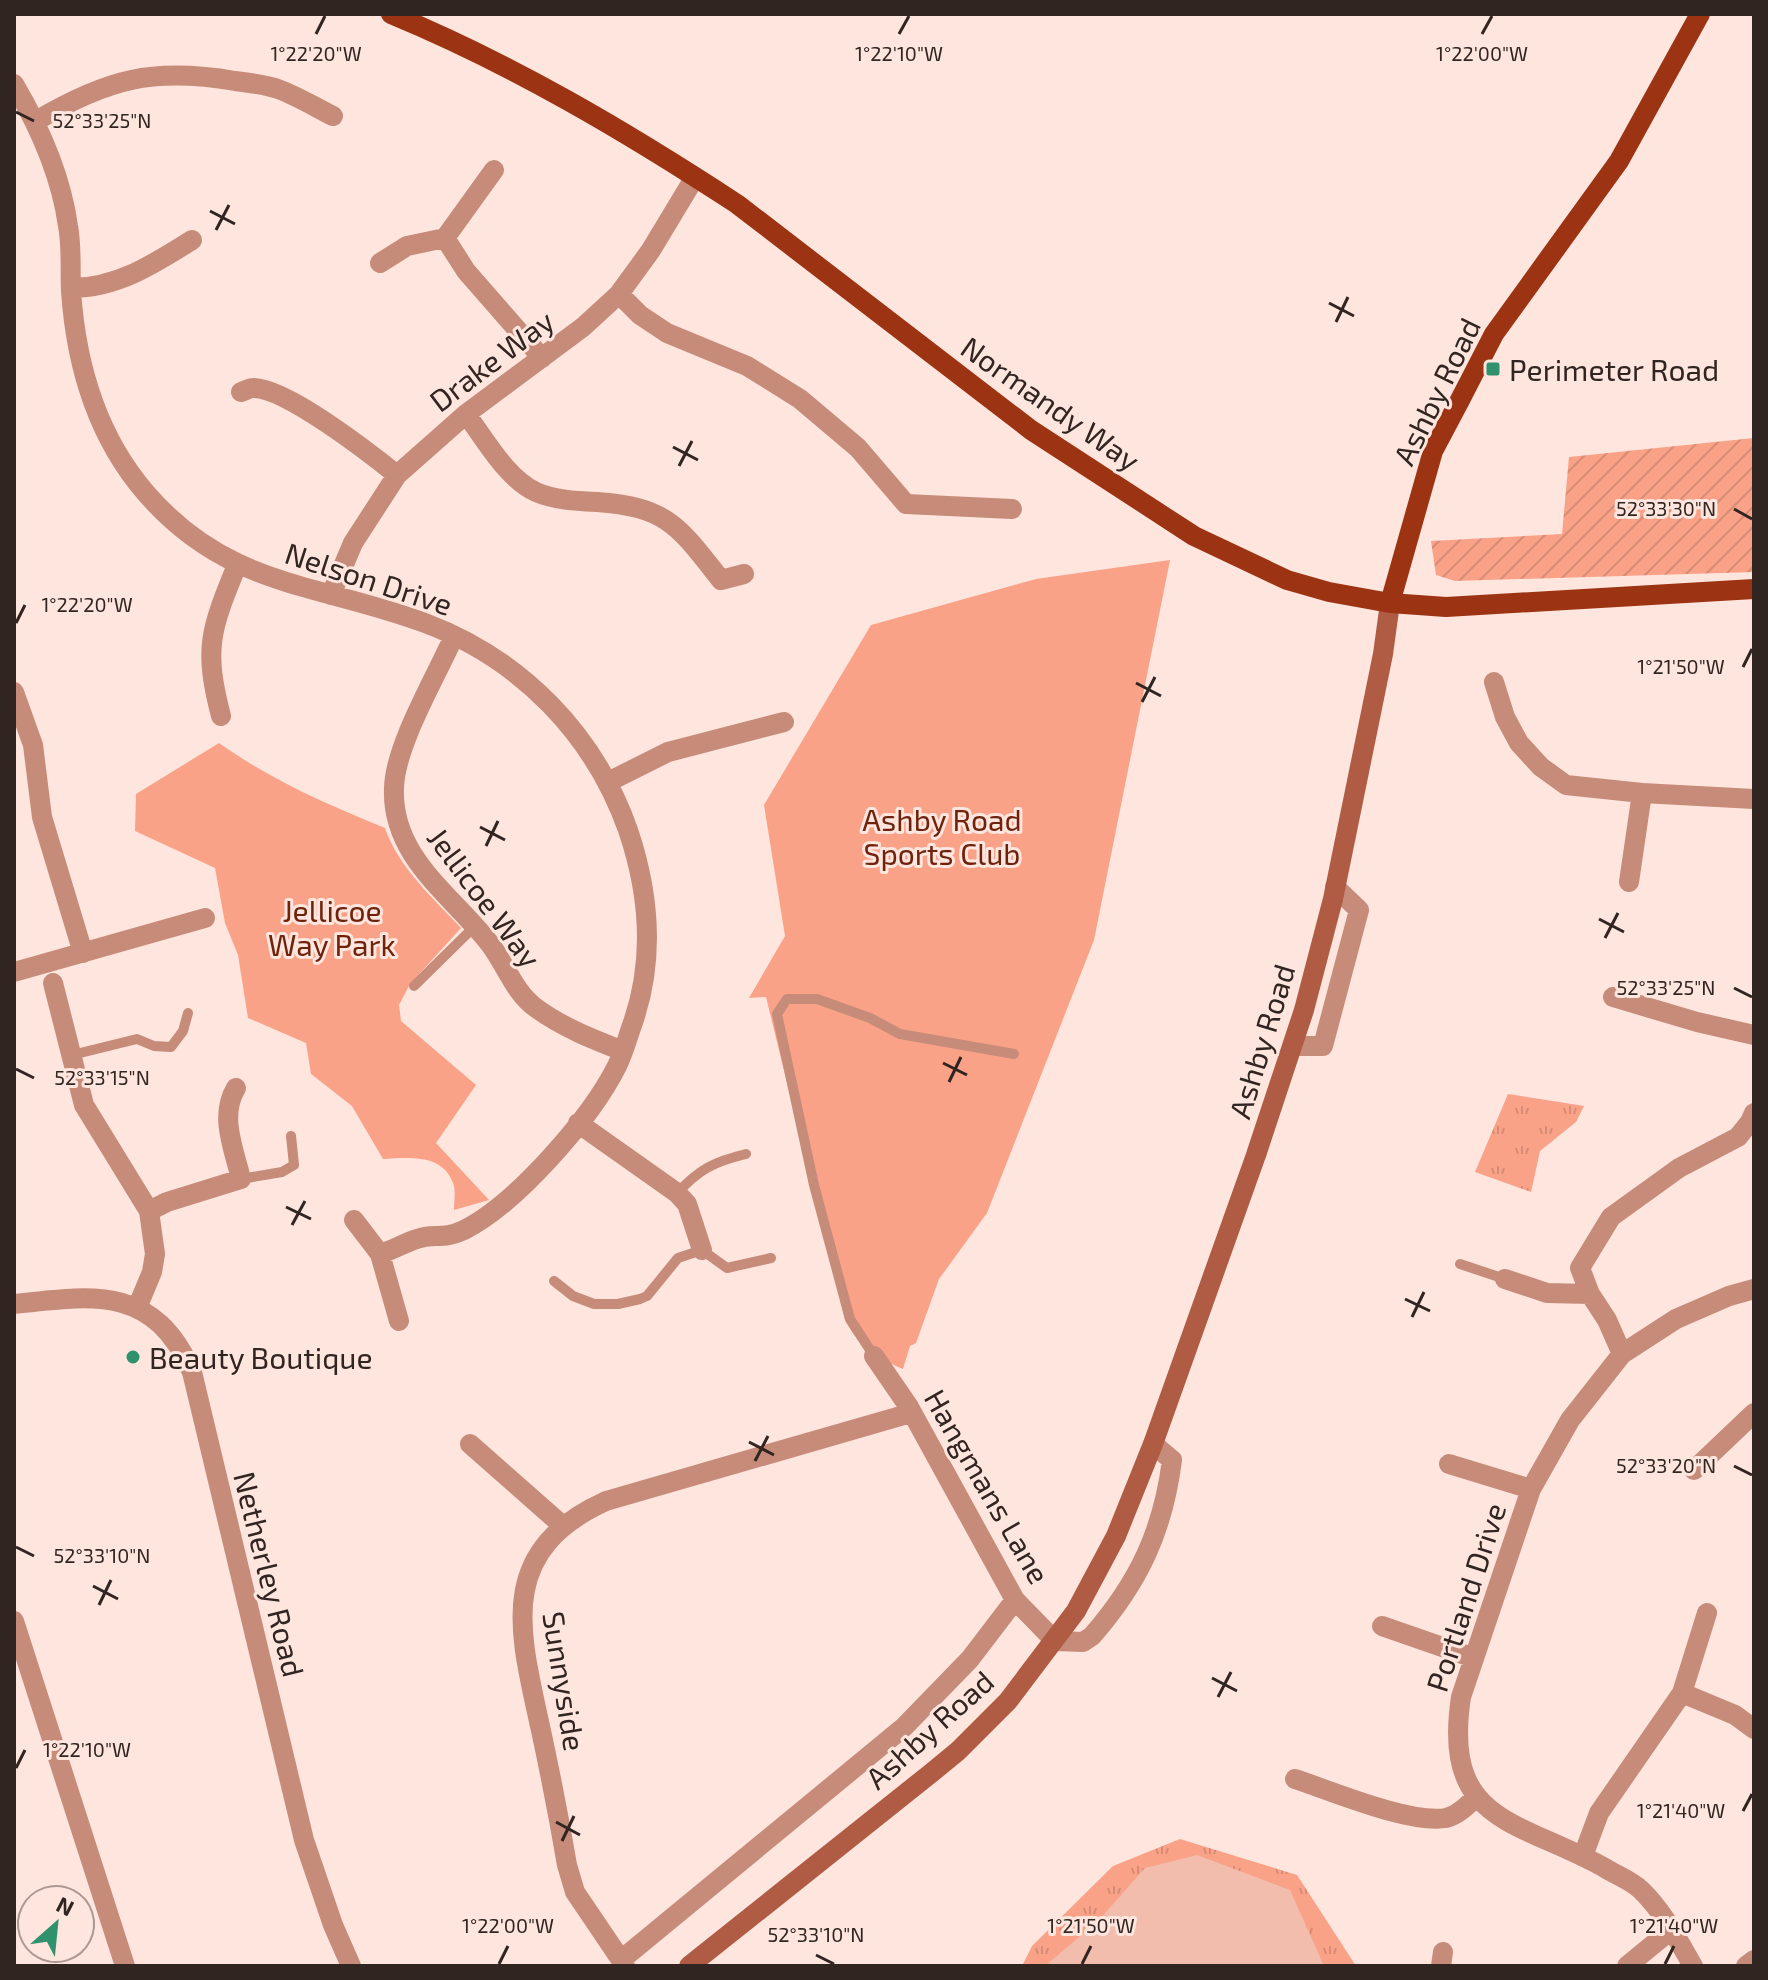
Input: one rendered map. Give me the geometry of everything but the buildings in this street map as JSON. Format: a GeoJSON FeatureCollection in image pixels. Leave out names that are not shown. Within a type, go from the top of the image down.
{"type":"FeatureCollection","features":[{"type":"Feature","properties":{"kind":"main road","name":"Normandy Way"},"geometry":{"type":"LineString","coordinates":[[391,14],[600,119],[695,177],[737,204],[1031,430],[1194,536],[1287,580],[1329,592],[1390,603],[1446,607],[1754,589]]}},
{"type":"Feature","properties":{"kind":"main road","name":"Ashby Road"},"geometry":{"type":"LineString","coordinates":[[689,1966],[958,1751],[1008,1701],[1076,1611],[1116,1536],[1153,1444],[1293,1046],[1335,887],[1383,654],[1390,603],[1433,451],[1494,334],[1619,161],[1700,14]]}},
{"type":"Feature","properties":{"kind":"street"},"geometry":{"type":"LineString","coordinates":[[36,121],[72,100],[111,84],[134,78],[180,74],[277,88],[333,116]]}},
{"type":"Feature","properties":{"kind":"street","name":"Nelson Drive"},"geometry":{"type":"LineString","coordinates":[[14,84],[36,121],[63,198],[69,228],[75,329],[82,365],[100,422],[113,448],[158,507],[193,537],[237,565],[289,585],[426,623],[492,656],[558,711],[581,739],[608,782],[635,852],[647,929],[645,975],[638,1008],[616,1067],[578,1123],[510,1196],[475,1223],[446,1238],[418,1238],[380,1254]]}},
{"type":"Feature","properties":{"kind":"street"},"geometry":{"type":"LineString","coordinates":[[380,263],[407,246],[445,238],[494,170]]}},
{"type":"Feature","properties":{"kind":"street","name":"Drake Way"},"geometry":{"type":"LineString","coordinates":[[331,595],[353,543],[397,475],[466,414],[583,327],[619,294],[651,250],[695,177]]}},
{"type":"Feature","properties":{"kind":"street"},"geometry":{"type":"LineString","coordinates":[[445,238],[466,271],[542,358]]}},
{"type":"Feature","properties":{"kind":"street"},"geometry":{"type":"LineString","coordinates":[[71,288],[91,288],[112,283],[163,259],[192,240]]}},
{"type":"Feature","properties":{"kind":"street"},"geometry":{"type":"LineString","coordinates":[[619,294],[640,315],[667,333],[747,366],[800,399],[858,448],[906,504],[1012,509]]}},
{"type":"Feature","properties":{"kind":"street"},"geometry":{"type":"LineString","coordinates":[[241,392],[254,388],[281,397],[334,427],[397,475]]}},
{"type":"Feature","properties":{"kind":"street"},"geometry":{"type":"LineString","coordinates":[[466,414],[516,478],[536,492],[553,498],[649,510],[681,529],[721,580],[744,574]]}},
{"type":"Feature","properties":{"kind":"street"},"geometry":{"type":"LineString","coordinates":[[221,716],[209,654],[217,614],[237,565]]}},
{"type":"Feature","properties":{"kind":"street","name":"Jellicoe Way"},"geometry":{"type":"LineString","coordinates":[[454,636],[398,758],[394,799],[398,827],[408,849],[426,873],[496,953],[516,986],[534,1006],[570,1029],[623,1051]]}},
{"type":"Feature","properties":{"kind":"street"},"geometry":{"type":"LineString","coordinates":[[1494,682],[1505,717],[1519,743],[1541,767],[1566,785],[1754,799]]}},
{"type":"Feature","properties":{"kind":"street"},"geometry":{"type":"LineString","coordinates":[[14,692],[33,745],[42,817],[83,953]]}},
{"type":"Feature","properties":{"kind":"street"},"geometry":{"type":"LineString","coordinates":[[608,782],[668,752],[784,722]]}},
{"type":"Feature","properties":{"kind":"street"},"geometry":{"type":"LineString","coordinates":[[1629,882],[1642,793]]}},
{"type":"Feature","properties":{"kind":"street"},"geometry":{"type":"LineString","coordinates":[[1293,1046],[1323,1046],[1327,1032],[1359,910],[1335,887]]}},
{"type":"Feature","properties":{"kind":"street"},"geometry":{"type":"LineString","coordinates":[[14,972],[205,918]]}},
{"type":"Feature","properties":{"kind":"street"},"geometry":{"type":"LineString","coordinates":[[14,1304],[94,1297],[137,1308],[152,1272],[155,1254],[149,1211],[88,1113],[53,983]]}},
{"type":"Feature","properties":{"kind":"street"},"geometry":{"type":"LineString","coordinates":[[1613,997],[1754,1035]]}},
{"type":"Feature","properties":{"kind":"street"},"geometry":{"type":"LineString","coordinates":[[149,1211],[167,1202],[241,1179],[227,1117],[228,1101],[236,1088]]}},
{"type":"Feature","properties":{"kind":"street"},"geometry":{"type":"LineString","coordinates":[[1622,1354],[1607,1320],[1590,1294],[1580,1268],[1611,1217],[1679,1168],[1738,1137],[1754,1113]]}},
{"type":"Feature","properties":{"kind":"street"},"geometry":{"type":"LineString","coordinates":[[578,1123],[677,1193],[687,1204],[702,1250]]}},
{"type":"Feature","properties":{"kind":"street"},"geometry":{"type":"LineString","coordinates":[[354,1220],[380,1254],[399,1321]]}},
{"type":"Feature","properties":{"kind":"street"},"geometry":{"type":"LineString","coordinates":[[1505,1279],[1547,1293],[1590,1294]]}},
{"type":"Feature","properties":{"kind":"street","name":"Portland Drive"},"geometry":{"type":"LineString","coordinates":[[1693,1966],[1672,1929],[1640,1888],[1583,1856],[1520,1828],[1476,1797],[1461,1769],[1456,1731],[1461,1697],[1531,1489],[1570,1420],[1622,1354],[1676,1319],[1752,1293]]}},
{"type":"Feature","properties":{"kind":"street","name":"Netherley Road"},"geometry":{"type":"LineString","coordinates":[[137,1308],[156,1320],[172,1337],[184,1353],[192,1372],[300,1825],[318,1883],[351,1966]]}},
{"type":"Feature","properties":{"kind":"street","name":"Hangmans Lane"},"geometry":{"type":"LineString","coordinates":[[874,1356],[892,1380],[1015,1600],[1055,1641]]}},
{"type":"Feature","properties":{"kind":"street","name":"Sunnyside"},"geometry":{"type":"LineString","coordinates":[[623,1963],[575,1892],[567,1865],[524,1649],[521,1609],[530,1571],[554,1535],[583,1511],[631,1492],[911,1413]]}},
{"type":"Feature","properties":{"kind":"street"},"geometry":{"type":"LineString","coordinates":[[1694,1470],[1754,1413]]}},
{"type":"Feature","properties":{"kind":"street"},"geometry":{"type":"LineString","coordinates":[[470,1444],[563,1526]]}},
{"type":"Feature","properties":{"kind":"street"},"geometry":{"type":"LineString","coordinates":[[1055,1641],[1083,1642],[1092,1636],[1135,1580],[1161,1520],[1172,1460],[1153,1444]]}},
{"type":"Feature","properties":{"kind":"street"},"geometry":{"type":"LineString","coordinates":[[1449,1464],[1531,1489]]}},
{"type":"Feature","properties":{"kind":"street"},"geometry":{"type":"LineString","coordinates":[[623,1963],[904,1727],[970,1659],[1015,1600]]}},
{"type":"Feature","properties":{"kind":"street"},"geometry":{"type":"LineString","coordinates":[[1583,1856],[1599,1813],[1682,1693],[1707,1613]]}},
{"type":"Feature","properties":{"kind":"street"},"geometry":{"type":"LineString","coordinates":[[14,1621],[125,1966]]}},
{"type":"Feature","properties":{"kind":"street"},"geometry":{"type":"LineString","coordinates":[[1382,1626],[1474,1658]]}},
{"type":"Feature","properties":{"kind":"street"},"geometry":{"type":"LineString","coordinates":[[1682,1693],[1735,1715],[1754,1729]]}},
{"type":"Feature","properties":{"kind":"street"},"geometry":{"type":"LineString","coordinates":[[1295,1779],[1391,1810],[1431,1819],[1449,1817],[1476,1797]]}},
{"type":"Feature","properties":{"kind":"street"},"geometry":{"type":"LineString","coordinates":[[1627,1966],[1672,1929]]}},
{"type":"Feature","properties":{"kind":"street"},"geometry":{"type":"LineString","coordinates":[[1746,1966],[1754,1960]]}},
{"type":"Feature","properties":{"kind":"lane"},"geometry":{"type":"LineString","coordinates":[[414,986],[474,927]]}},
{"type":"Feature","properties":{"kind":"lane"},"geometry":{"type":"LineString","coordinates":[[874,1356],[850,1319],[814,1185],[777,1014],[787,999],[817,999],[870,1018],[900,1034],[1014,1054]]}},
{"type":"Feature","properties":{"kind":"lane"},"geometry":{"type":"LineString","coordinates":[[72,1055],[137,1039],[154,1046],[171,1047],[183,1031],[188,1013]]}},
{"type":"Feature","properties":{"kind":"lane"},"geometry":{"type":"LineString","coordinates":[[241,1179],[282,1172],[294,1165],[291,1136]]}},
{"type":"Feature","properties":{"kind":"lane"},"geometry":{"type":"LineString","coordinates":[[677,1193],[694,1175],[712,1163],[746,1154]]}},
{"type":"Feature","properties":{"kind":"lane"},"geometry":{"type":"LineString","coordinates":[[554,1281],[573,1296],[594,1304],[618,1304],[647,1296],[678,1258],[702,1250],[727,1268],[771,1258]]}},
{"type":"Feature","properties":{"kind":"lane"},"geometry":{"type":"LineString","coordinates":[[1460,1264],[1505,1279]]}},
{"type":"Feature","properties":{"kind":"green space"},"geometry":{"type":"Polygon","coordinates":[[[1754,438],[1754,572],[1455,581],[1436,575],[1431,541],[1562,534],[1569,457],[1754,438]]]}},
{"type":"Feature","properties":{"kind":"green space","name":"Ashby Road Sports Club"},"geometry":{"type":"Polygon","coordinates":[[[1170,560],[1094,940],[987,1213],[939,1279],[916,1343],[910,1346],[903,1369],[869,1350],[845,1320],[766,997],[749,998],[785,936],[764,805],[871,625],[1036,579],[1170,560]]]}},
{"type":"Feature","properties":{"kind":"green space","name":"Jellicoe Way Park"},"geometry":{"type":"Polygon","coordinates":[[[219,743],[299,790],[385,828],[408,869],[461,928],[410,984],[399,1005],[401,1021],[476,1085],[436,1143],[489,1200],[454,1210],[454,1186],[441,1166],[423,1159],[383,1159],[352,1106],[311,1074],[306,1043],[248,1018],[238,955],[225,923],[215,868],[135,831],[136,794],[219,743]]]}},
{"type":"Feature","properties":{"kind":"green space"},"geometry":{"type":"Polygon","coordinates":[[[1508,1094],[1584,1106],[1576,1122],[1540,1151],[1531,1192],[1475,1172],[1508,1094]]]}},
{"type":"Feature","properties":{"kind":"green space"},"geometry":{"type":"Polygon","coordinates":[[[1180,1839],[1297,1875],[1356,1966],[1022,1966],[1032,1946],[1113,1866],[1180,1839]]]}},
{"type":"Feature","properties":{"kind":"shaded area"},"geometry":{"type":"Polygon","coordinates":[[[1197,1855],[1290,1890],[1324,1966],[1045,1966],[1098,1921],[1145,1868],[1197,1855]]]}},
{"type":"Feature","properties":{"kind":"place","name":"Perimeter Road"},"geometry":{"type":"Point","coordinates":[1493,369]}},
{"type":"Feature","properties":{"kind":"place","name":"Beauty Boutique"},"geometry":{"type":"Point","coordinates":[133,1357]}}]}
